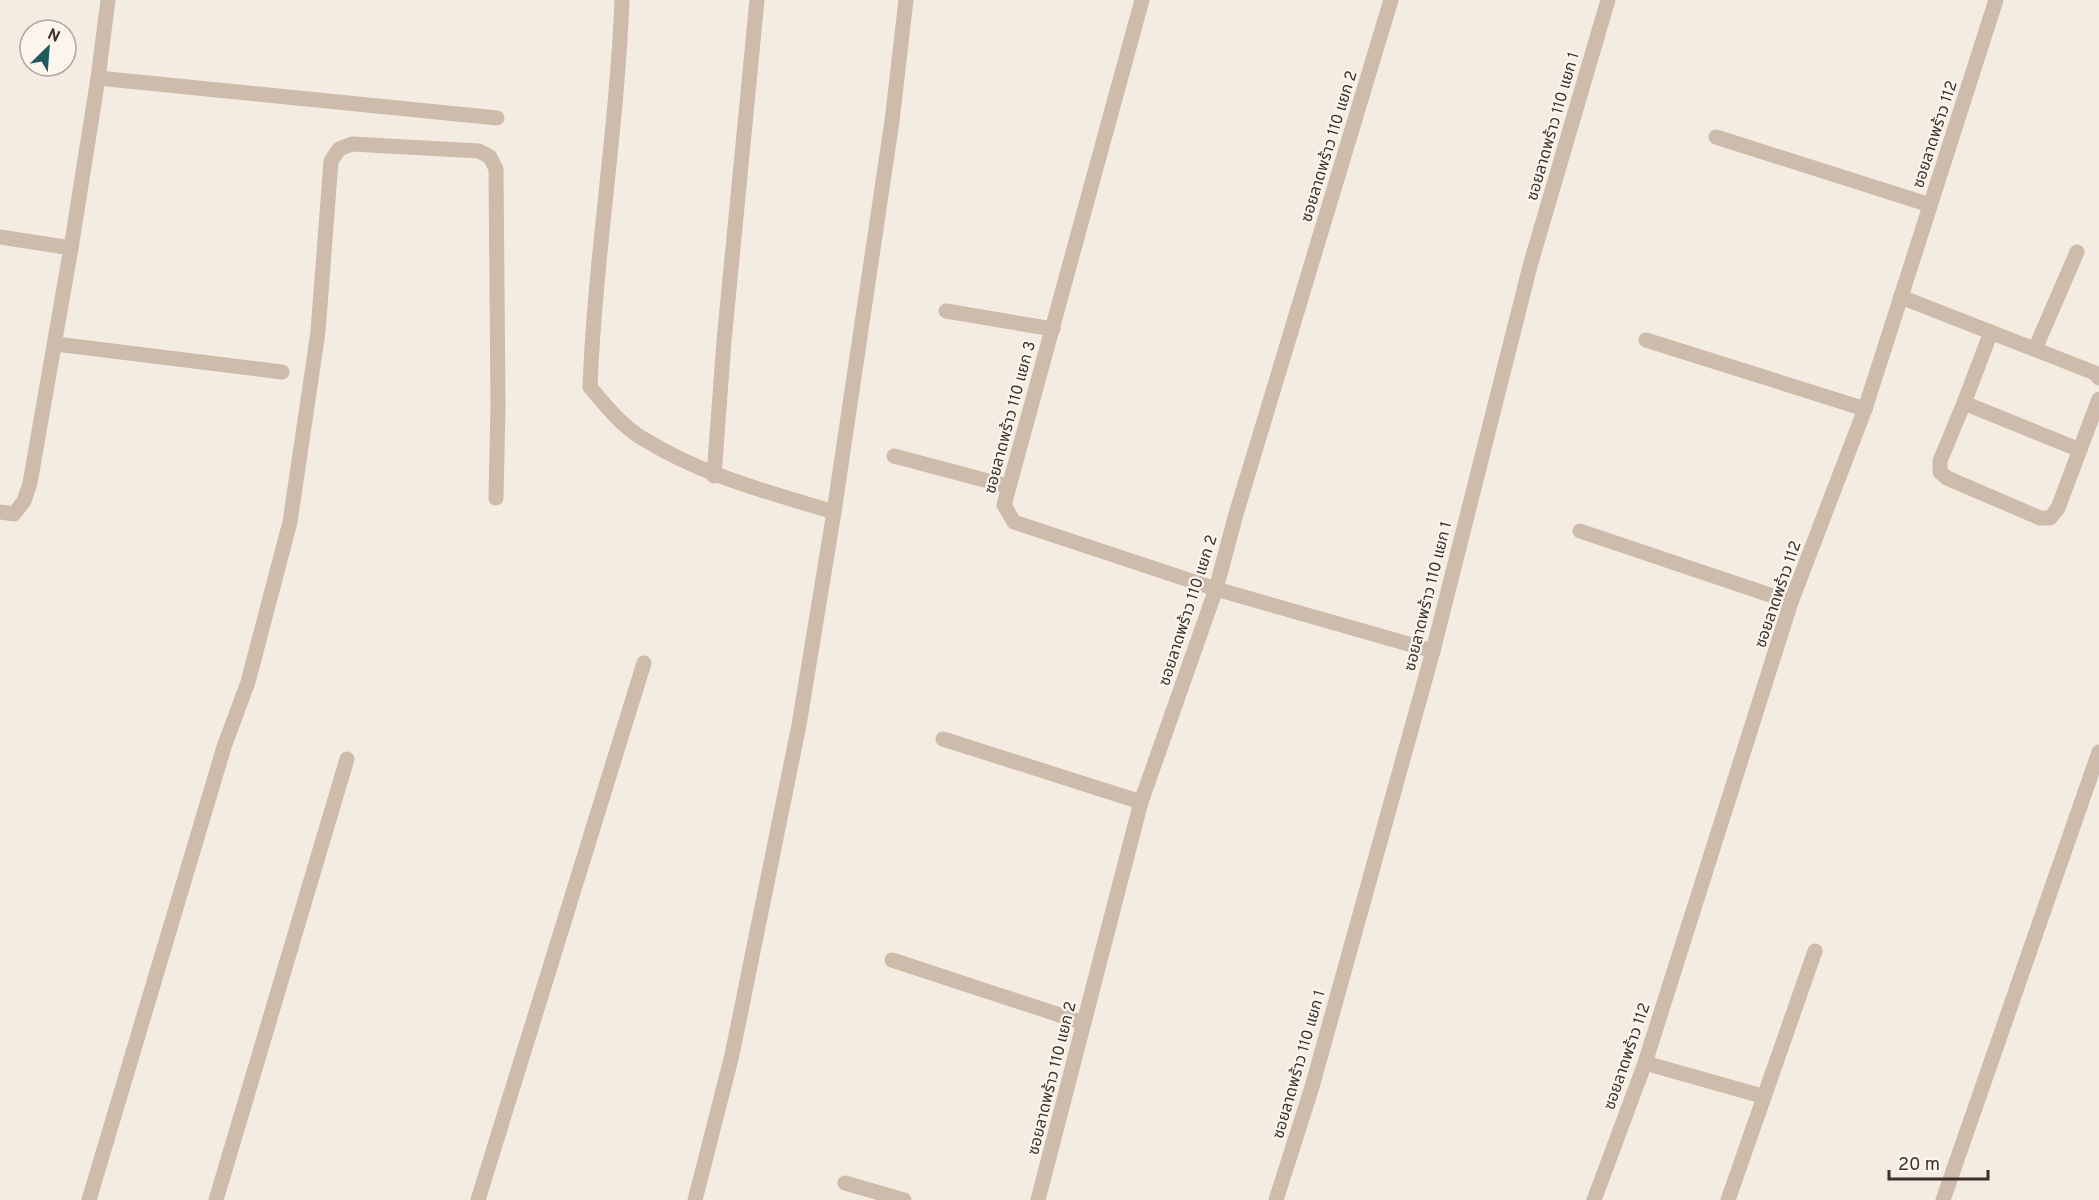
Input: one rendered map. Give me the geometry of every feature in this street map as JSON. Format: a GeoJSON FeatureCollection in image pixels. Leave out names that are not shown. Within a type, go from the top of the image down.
{"type":"FeatureCollection","features":[{"type":"Feature","properties":{"kind":"street"},"geometry":{"type":"LineString","coordinates":[[0,512],[14,514],[27,492],[56,344],[108,0]]}},
{"type":"Feature","properties":{"kind":"street"},"geometry":{"type":"LineString","coordinates":[[622,0],[619,84],[593,311],[590,387],[608,409],[641,438],[714,476],[834,512]]}},
{"type":"Feature","properties":{"kind":"street"},"geometry":{"type":"LineString","coordinates":[[714,476],[725,329],[757,0]]}},
{"type":"Feature","properties":{"kind":"street"},"geometry":{"type":"LineString","coordinates":[[694,1200],[732,1055],[799,725],[834,512],[890,133],[906,0]]}},
{"type":"Feature","properties":{"kind":"street","name":"ซอยลาดพร้าว 110 แยก 3"},"geometry":{"type":"LineString","coordinates":[[1142,0],[1053,329],[1007,486],[1004,505],[1014,522],[1216,589],[1433,651]]}},
{"type":"Feature","properties":{"kind":"street","name":"ซอยลาดพร้าว 110 แยก 2"},"geometry":{"type":"LineString","coordinates":[[1038,1200],[1141,802],[1216,589],[1236,513],[1391,0]]}},
{"type":"Feature","properties":{"kind":"street","name":"ซอยลาดพร้าว 110 แยก 1"},"geometry":{"type":"LineString","coordinates":[[1276,1200],[1312,1087],[1433,651],[1530,266],[1608,0]]}},
{"type":"Feature","properties":{"kind":"street","name":"ซอยลาดพร้าว 112"},"geometry":{"type":"LineString","coordinates":[[1594,1200],[1645,1062],[1791,602],[1865,409],[1996,0]]}},
{"type":"Feature","properties":{"kind":"street"},"geometry":{"type":"LineString","coordinates":[[98,78],[496,118]]}},
{"type":"Feature","properties":{"kind":"street"},"geometry":{"type":"LineString","coordinates":[[1716,137],[1930,205]]}},
{"type":"Feature","properties":{"kind":"street"},"geometry":{"type":"LineString","coordinates":[[89,1200],[224,747],[248,682],[290,522],[318,332],[331,161],[339,149],[352,144],[479,151],[490,157],[496,169],[498,406],[496,498]]}},
{"type":"Feature","properties":{"kind":"street"},"geometry":{"type":"LineString","coordinates":[[0,237],[71,248]]}},
{"type":"Feature","properties":{"kind":"street"},"geometry":{"type":"LineString","coordinates":[[2035,349],[2077,252]]}},
{"type":"Feature","properties":{"kind":"street"},"geometry":{"type":"LineString","coordinates":[[1901,297],[2095,373],[2099,378]]}},
{"type":"Feature","properties":{"kind":"street"},"geometry":{"type":"LineString","coordinates":[[945,311],[1053,329]]}},
{"type":"Feature","properties":{"kind":"street"},"geometry":{"type":"LineString","coordinates":[[1991,332],[1940,461],[1940,471],[1947,478],[2040,518],[2050,518],[2058,508],[2099,399]]}},
{"type":"Feature","properties":{"kind":"street"},"geometry":{"type":"LineString","coordinates":[[1646,339],[1865,409]]}},
{"type":"Feature","properties":{"kind":"street"},"geometry":{"type":"LineString","coordinates":[[56,344],[282,372]]}},
{"type":"Feature","properties":{"kind":"street"},"geometry":{"type":"LineString","coordinates":[[1964,403],[2080,450]]}},
{"type":"Feature","properties":{"kind":"street"},"geometry":{"type":"LineString","coordinates":[[894,456],[1007,486]]}},
{"type":"Feature","properties":{"kind":"street"},"geometry":{"type":"LineString","coordinates":[[1580,531],[1791,602]]}},
{"type":"Feature","properties":{"kind":"street"},"geometry":{"type":"LineString","coordinates":[[478,1200],[644,663]]}},
{"type":"Feature","properties":{"kind":"street"},"geometry":{"type":"LineString","coordinates":[[943,739],[1141,802]]}},
{"type":"Feature","properties":{"kind":"street"},"geometry":{"type":"LineString","coordinates":[[1943,1200],[2099,752]]}},
{"type":"Feature","properties":{"kind":"street"},"geometry":{"type":"LineString","coordinates":[[216,1200],[347,759]]}},
{"type":"Feature","properties":{"kind":"street"},"geometry":{"type":"LineString","coordinates":[[1728,1200],[1762,1096],[1815,951]]}},
{"type":"Feature","properties":{"kind":"street"},"geometry":{"type":"LineString","coordinates":[[892,960],[1084,1023]]}},
{"type":"Feature","properties":{"kind":"street"},"geometry":{"type":"LineString","coordinates":[[1645,1062],[1762,1096]]}},
{"type":"Feature","properties":{"kind":"street"},"geometry":{"type":"LineString","coordinates":[[845,1183],[904,1200]]}}]}
